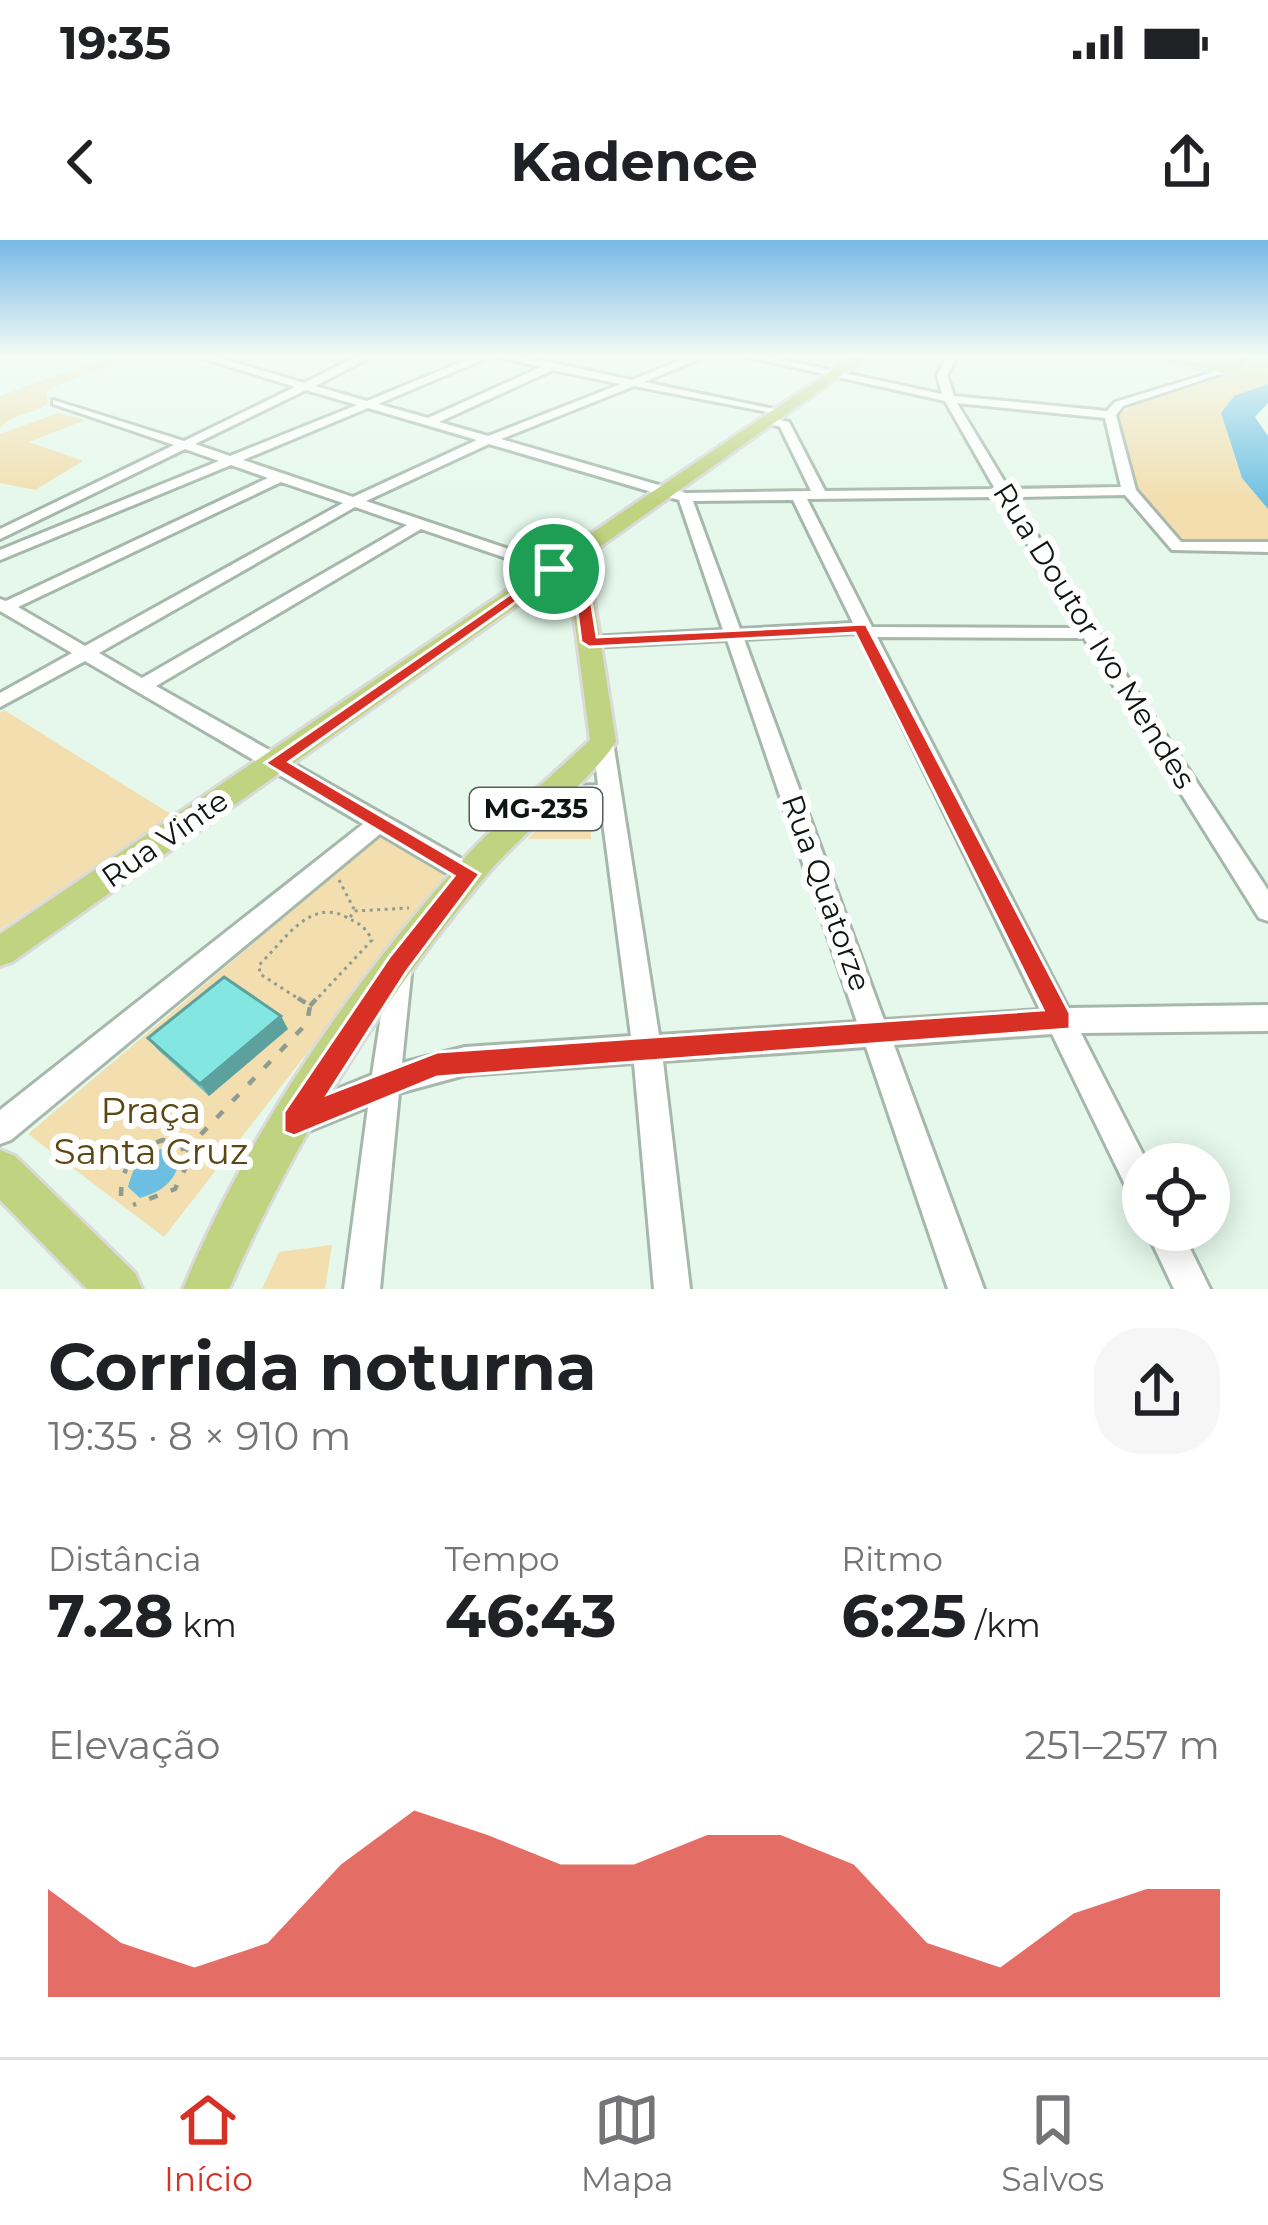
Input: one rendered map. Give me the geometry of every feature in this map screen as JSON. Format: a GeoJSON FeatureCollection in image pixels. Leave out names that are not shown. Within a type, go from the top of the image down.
{"type":"FeatureCollection","features":[{"type":"Feature","properties":{"kind":"main road","name":"Rua Vinte"},"geometry":{"type":"LineString","coordinates":[[0,952],[584,548],[677,493],[791,405]]}},
{"type":"Feature","properties":{"kind":"main road"},"geometry":{"type":"LineString","coordinates":[[584,548],[583,593],[603,742]]}},
{"type":"Feature","properties":{"kind":"main road"},"geometry":{"type":"LineString","coordinates":[[554,569],[583,593]]}},
{"type":"Feature","properties":{"kind":"main road","name":"MG-235"},"geometry":{"type":"LineString","coordinates":[[206,1289],[235,1222],[294,1122],[399,964],[469,874],[603,742]]}},
{"type":"Feature","properties":{"kind":"main road"},"geometry":{"type":"LineString","coordinates":[[0,1172],[119,1289]]}},
{"type":"Feature","properties":{"kind":"street"},"geometry":{"type":"LineString","coordinates":[[66,405],[554,569]]}},
{"type":"Feature","properties":{"kind":"street"},"geometry":{"type":"LineString","coordinates":[[0,535],[268,405]]}},
{"type":"Feature","properties":{"kind":"street"},"geometry":{"type":"LineString","coordinates":[[0,555],[368,405],[677,493],[1129,491]]}},
{"type":"Feature","properties":{"kind":"street"},"geometry":{"type":"LineString","coordinates":[[429,422],[466,405]]}},
{"type":"Feature","properties":{"kind":"street"},"geometry":{"type":"LineString","coordinates":[[0,701],[89,656],[358,503],[376,500],[579,405]]}},
{"type":"Feature","properties":{"kind":"street"},"geometry":{"type":"LineString","coordinates":[[723,405],[774,417],[785,425],[862,630],[1122,1145]]}},
{"type":"Feature","properties":{"kind":"street","name":"Rua Doutor Ivo Mendes"},"geometry":{"type":"LineString","coordinates":[[953,405],[1089,633],[1268,911]]}},
{"type":"Feature","properties":{"kind":"street"},"geometry":{"type":"LineString","coordinates":[[1009,405],[1110,415]]}},
{"type":"Feature","properties":{"kind":"street"},"geometry":{"type":"LineString","coordinates":[[1110,415],[1118,405]]}},
{"type":"Feature","properties":{"kind":"street"},"geometry":{"type":"LineString","coordinates":[[1110,415],[1129,491],[1177,547],[1268,547]]}},
{"type":"Feature","properties":{"kind":"street"},"geometry":{"type":"LineString","coordinates":[[3,606],[280,477]]}},
{"type":"Feature","properties":{"kind":"street","name":"Rua Quatorze"},"geometry":{"type":"LineString","coordinates":[[677,493],[878,1033],[966,1289]]}},
{"type":"Feature","properties":{"kind":"street"},"geometry":{"type":"LineString","coordinates":[[142,686],[419,524]]}},
{"type":"Feature","properties":{"kind":"street"},"geometry":{"type":"LineString","coordinates":[[3,606],[469,874]]}},
{"type":"Feature","properties":{"kind":"street"},"geometry":{"type":"LineString","coordinates":[[589,642],[862,630],[1089,633]]}},
{"type":"Feature","properties":{"kind":"street"},"geometry":{"type":"LineString","coordinates":[[603,742],[646,1049],[673,1289]]}},
{"type":"Feature","properties":{"kind":"street"},"geometry":{"type":"LineString","coordinates":[[550,796],[593,791],[613,811]]}},
{"type":"Feature","properties":{"kind":"street"},"geometry":{"type":"LineString","coordinates":[[0,1129],[379,823]]}},
{"type":"Feature","properties":{"kind":"street"},"geometry":{"type":"LineString","coordinates":[[362,1289],[399,964]]}},
{"type":"Feature","properties":{"kind":"street"},"geometry":{"type":"LineString","coordinates":[[294,1122],[357,1101],[437,1064],[1061,1021],[1268,1018]]}},
{"type":"Feature","properties":{"kind":"street"},"geometry":{"type":"LineString","coordinates":[[1173,1251],[1192,1289]]}},
{"type":"Feature","properties":{"kind":"path"},"geometry":{"type":"LineString","coordinates":[[337,876],[355,910]]}},
{"type":"Feature","properties":{"kind":"path"},"geometry":{"type":"LineString","coordinates":[[355,910],[417,908]]}},
{"type":"Feature","properties":{"kind":"path"},"geometry":{"type":"LineString","coordinates":[[185,1151],[307,1023],[310,1006],[372,940],[368,928],[330,909],[310,913],[259,965],[260,974],[310,1006]]}},
{"type":"Feature","properties":{"kind":"path"},"geometry":{"type":"LineString","coordinates":[[349,918],[355,910]]}},
{"type":"Feature","properties":{"kind":"path"},"geometry":{"type":"LineString","coordinates":[[121,1196],[122,1175],[135,1153],[164,1140],[174,1141],[185,1151],[188,1165],[176,1189],[134,1205]]}},
{"type":"Feature","properties":{"kind":"green space"},"geometry":{"type":"Polygon","coordinates":[[[0,405],[45,405],[11,419],[0,428],[0,405]]]}},
{"type":"Feature","properties":{"kind":"green space"},"geometry":{"type":"Polygon","coordinates":[[[1134,405],[1228,405],[1221,413],[1237,464],[1268,509],[1268,546],[1179,545],[1135,493],[1117,415],[1134,405]]]}},
{"type":"Feature","properties":{"kind":"green space"},"geometry":{"type":"Polygon","coordinates":[[[58,413],[85,420],[29,442],[83,461],[35,490],[0,483],[0,434],[58,413]]]}},
{"type":"Feature","properties":{"kind":"green space"},"geometry":{"type":"Polygon","coordinates":[[[4,710],[172,815],[0,930],[0,713],[4,710]]]}},
{"type":"Feature","properties":{"kind":"green space"},"geometry":{"type":"Polygon","coordinates":[[[567,794],[589,794],[591,839],[528,839],[567,794]]]}},
{"type":"Feature","properties":{"kind":"green space","name":"Praça Santa Cruz"},"geometry":{"type":"Polygon","coordinates":[[[379,837],[446,874],[164,1237],[28,1134],[379,837]]]}},
{"type":"Feature","properties":{"kind":"green space"},"geometry":{"type":"Polygon","coordinates":[[[332,1245],[325,1289],[262,1289],[279,1252],[332,1245]]]}},
{"type":"Feature","properties":{"kind":"water"},"geometry":{"type":"Polygon","coordinates":[[[1227,405],[1266,405],[1255,417],[1268,436],[1268,509],[1242,478],[1221,413],[1227,405]]]}},
{"type":"Feature","properties":{"kind":"water"},"geometry":{"type":"Polygon","coordinates":[[[170,1148],[180,1161],[174,1175],[160,1189],[140,1198],[128,1187],[137,1164],[153,1151],[170,1148]]]}},
{"type":"Feature","properties":{"kind":"building"},"geometry":{"type":"Polygon","coordinates":[[[224,977],[281,1016],[200,1084],[148,1038],[224,977]]]}},
{"type":"Feature","properties":{"kind":"route"},"geometry":{"type":"LineString","coordinates":[[554,569],[583,593],[589,642],[861,628],[1061,1021],[437,1064],[410,1072],[357,1101],[294,1122],[399,964],[469,874],[275,763],[554,569]]}}]}
